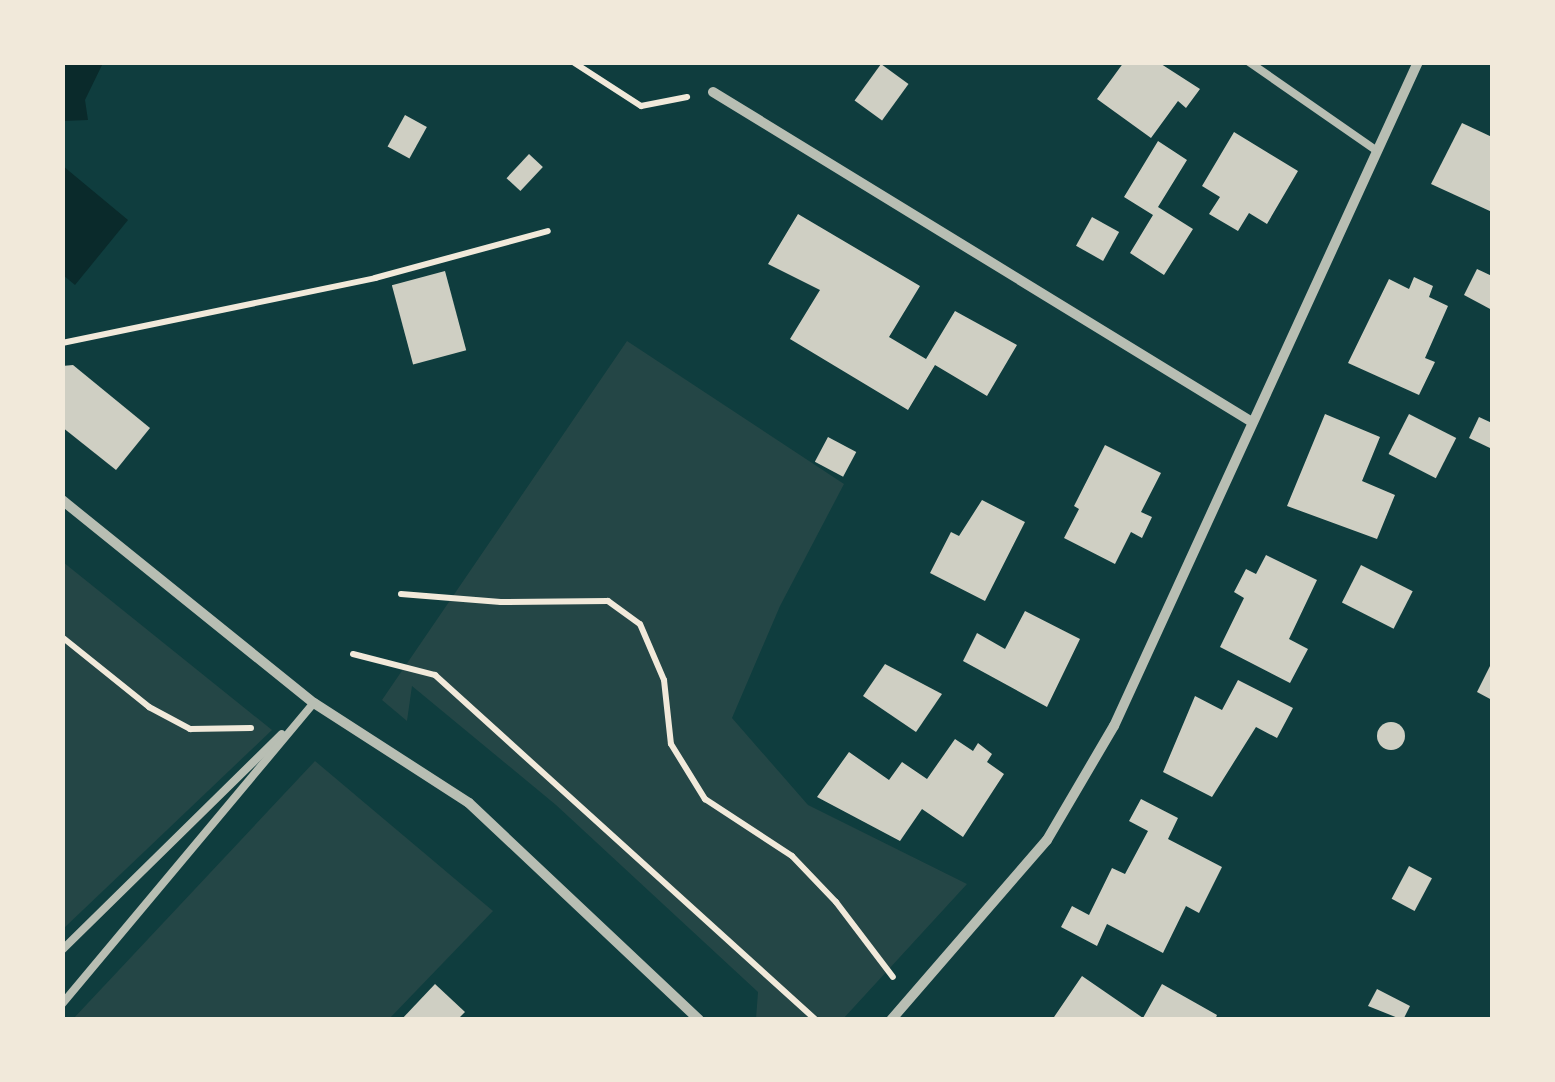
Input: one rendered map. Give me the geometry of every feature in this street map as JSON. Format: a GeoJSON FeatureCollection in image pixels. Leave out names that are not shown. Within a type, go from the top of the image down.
{"type":"FeatureCollection","features":[{"type":"Feature","properties":{"kind":"street"},"geometry":{"type":"LineString","coordinates":[[891,1020],[1047,840],[1114,726],[1418,62]]}},
{"type":"Feature","properties":{"kind":"street"},"geometry":{"type":"LineString","coordinates":[[713,92],[1252,422]]}},
{"type":"Feature","properties":{"kind":"street"},"geometry":{"type":"LineString","coordinates":[[62,500],[314,703],[470,803],[699,1020]]}},
{"type":"Feature","properties":{"kind":"lane"},"geometry":{"type":"LineString","coordinates":[[1249,62],[1377,150]]}},
{"type":"Feature","properties":{"kind":"lane"},"geometry":{"type":"LineString","coordinates":[[62,950],[314,703]]}},
{"type":"Feature","properties":{"kind":"lane"},"geometry":{"type":"LineString","coordinates":[[62,1004],[314,703]]}},
{"type":"Feature","properties":{"kind":"path"},"geometry":{"type":"LineString","coordinates":[[573,62],[641,106],[713,92]]}},
{"type":"Feature","properties":{"kind":"path"},"geometry":{"type":"LineString","coordinates":[[62,343],[375,278],[548,231]]}},
{"type":"Feature","properties":{"kind":"path"},"geometry":{"type":"LineString","coordinates":[[401,594],[501,602],[608,601],[640,624],[664,680],[671,744],[705,799],[792,856],[836,902],[909,999]]}},
{"type":"Feature","properties":{"kind":"path"},"geometry":{"type":"LineString","coordinates":[[62,637],[148,707],[190,729],[248,729],[265,722]]}},
{"type":"Feature","properties":{"kind":"path"},"geometry":{"type":"LineString","coordinates":[[354,654],[435,675],[816,1020]]}},
{"type":"Feature","properties":{"kind":"shaded area"},"geometry":{"type":"Polygon","coordinates":[[[63,62],[103,63],[85,100],[88,120],[63,121],[63,62]]]}},
{"type":"Feature","properties":{"kind":"shaded area"},"geometry":{"type":"Polygon","coordinates":[[[63,166],[128,220],[75,285],[63,275],[63,166]]]}},
{"type":"Feature","properties":{"kind":"shaded area"},"geometry":{"type":"Polygon","coordinates":[[[627,341],[844,484],[780,606],[732,718],[808,805],[967,884],[843,1019],[756,1019],[758,992],[556,805],[412,686],[407,721],[382,700],[627,341]]]}},
{"type":"Feature","properties":{"kind":"shaded area"},"geometry":{"type":"Polygon","coordinates":[[[63,562],[272,730],[63,929],[63,562]]]}},
{"type":"Feature","properties":{"kind":"shaded area"},"geometry":{"type":"Polygon","coordinates":[[[315,761],[493,911],[389,1019],[73,1019],[315,761]]]}},
{"type":"Feature","properties":{"kind":"building"},"geometry":{"type":"Polygon","coordinates":[[[1124,62],[1158,62],[1200,89],[1186,108],[1178,101],[1151,138],[1097,99],[1124,62]]]}},
{"type":"Feature","properties":{"kind":"building"},"geometry":{"type":"Polygon","coordinates":[[[881,64],[909,84],[882,120],[855,100],[881,64]]]}},
{"type":"Feature","properties":{"kind":"building"},"geometry":{"type":"Polygon","coordinates":[[[405,115],[427,127],[409,159],[388,146],[405,115]]]}},
{"type":"Feature","properties":{"kind":"building"},"geometry":{"type":"Polygon","coordinates":[[[1462,123],[1492,137],[1492,212],[1431,184],[1462,123]]]}},
{"type":"Feature","properties":{"kind":"building"},"geometry":{"type":"Polygon","coordinates":[[[1234,132],[1298,171],[1267,224],[1249,213],[1238,231],[1209,214],[1220,197],[1202,186],[1234,132]]]}},
{"type":"Feature","properties":{"kind":"building"},"geometry":{"type":"Polygon","coordinates":[[[1158,141],[1187,160],[1158,207],[1193,229],[1164,275],[1130,253],[1153,215],[1124,197],[1158,141]]]}},
{"type":"Feature","properties":{"kind":"building"},"geometry":{"type":"Polygon","coordinates":[[[529,154],[543,167],[520,191],[506,178],[529,154]]]}},
{"type":"Feature","properties":{"kind":"building"},"geometry":{"type":"Polygon","coordinates":[[[798,214],[920,286],[889,337],[926,359],[955,311],[1017,345],[987,396],[935,365],[908,410],[790,339],[820,290],[768,264],[798,214]]]}},
{"type":"Feature","properties":{"kind":"building"},"geometry":{"type":"Polygon","coordinates":[[[1092,217],[1119,232],[1103,261],[1076,246],[1092,217]]]}},
{"type":"Feature","properties":{"kind":"building"},"geometry":{"type":"Polygon","coordinates":[[[1477,269],[1492,276],[1492,310],[1464,295],[1477,269]]]}},
{"type":"Feature","properties":{"kind":"building"},"geometry":{"type":"Polygon","coordinates":[[[445,271],[466,350],[413,364],[392,285],[445,271]]]}},
{"type":"Feature","properties":{"kind":"building"},"geometry":{"type":"Polygon","coordinates":[[[1414,277],[1433,286],[1429,297],[1448,306],[1425,358],[1435,362],[1419,395],[1348,363],[1389,279],[1409,289],[1414,277]]]}},
{"type":"Feature","properties":{"kind":"building"},"geometry":{"type":"Polygon","coordinates":[[[73,365],[150,428],[116,470],[62,427],[62,366],[73,365]]]}},
{"type":"Feature","properties":{"kind":"building"},"geometry":{"type":"Polygon","coordinates":[[[1325,414],[1380,437],[1362,481],[1395,495],[1377,539],[1287,506],[1325,414]]]}},
{"type":"Feature","properties":{"kind":"building"},"geometry":{"type":"Polygon","coordinates":[[[1409,414],[1456,438],[1436,478],[1389,454],[1409,414]]]}},
{"type":"Feature","properties":{"kind":"building"},"geometry":{"type":"Polygon","coordinates":[[[1479,417],[1492,423],[1490,448],[1469,438],[1479,417]]]}},
{"type":"Feature","properties":{"kind":"building"},"geometry":{"type":"Polygon","coordinates":[[[828,437],[856,452],[843,477],[815,462],[828,437]]]}},
{"type":"Feature","properties":{"kind":"building"},"geometry":{"type":"Polygon","coordinates":[[[1105,445],[1161,473],[1141,512],[1152,517],[1142,538],[1131,532],[1115,564],[1064,538],[1079,509],[1074,506],[1105,445]]]}},
{"type":"Feature","properties":{"kind":"building"},"geometry":{"type":"Polygon","coordinates":[[[982,500],[1025,522],[985,601],[930,573],[951,532],[959,536],[982,500]]]}},
{"type":"Feature","properties":{"kind":"building"},"geometry":{"type":"Polygon","coordinates":[[[1266,555],[1317,580],[1289,639],[1308,649],[1290,683],[1220,647],[1244,598],[1234,592],[1246,569],[1256,574],[1266,555]]]}},
{"type":"Feature","properties":{"kind":"building"},"geometry":{"type":"Polygon","coordinates":[[[1361,565],[1413,591],[1394,629],[1342,602],[1361,565]]]}},
{"type":"Feature","properties":{"kind":"building"},"geometry":{"type":"Polygon","coordinates":[[[1025,611],[1080,639],[1047,707],[963,661],[977,633],[1005,649],[1025,611]]]}},
{"type":"Feature","properties":{"kind":"building"},"geometry":{"type":"Polygon","coordinates":[[[1492,662],[1492,700],[1477,692],[1492,662]]]}},
{"type":"Feature","properties":{"kind":"building"},"geometry":{"type":"Polygon","coordinates":[[[885,664],[942,694],[916,732],[863,696],[885,664]]]}},
{"type":"Feature","properties":{"kind":"building"},"geometry":{"type":"Polygon","coordinates":[[[1238,680],[1293,708],[1277,738],[1256,727],[1212,797],[1163,772],[1195,696],[1222,710],[1238,680]]]}},
{"type":"Feature","properties":{"kind":"building"},"geometry":{"type":"Polygon","coordinates":[[[1391,722],[1401,726],[1405,736],[1401,746],[1391,750],[1381,746],[1377,736],[1381,726],[1391,722]]]}},
{"type":"Feature","properties":{"kind":"building"},"geometry":{"type":"Polygon","coordinates":[[[955,739],[973,751],[978,743],[992,754],[987,762],[1004,774],[963,837],[922,809],[900,841],[817,797],[849,752],[889,780],[902,762],[927,779],[955,739]]]}},
{"type":"Feature","properties":{"kind":"building"},"geometry":{"type":"Polygon","coordinates":[[[1141,799],[1178,818],[1168,839],[1222,867],[1199,913],[1186,906],[1163,953],[1107,924],[1097,946],[1061,927],[1072,906],[1089,915],[1112,868],[1125,874],[1148,831],[1129,821],[1141,799]]]}},
{"type":"Feature","properties":{"kind":"building"},"geometry":{"type":"Polygon","coordinates":[[[1409,866],[1432,878],[1415,911],[1392,899],[1409,866]]]}},
{"type":"Feature","properties":{"kind":"building"},"geometry":{"type":"Polygon","coordinates":[[[1082,976],[1143,1018],[1162,984],[1217,1015],[1215,1020],[1052,1020],[1082,976]]]}},
{"type":"Feature","properties":{"kind":"building"},"geometry":{"type":"Polygon","coordinates":[[[435,984],[465,1012],[457,1020],[401,1020],[435,984]]]}},
{"type":"Feature","properties":{"kind":"building"},"geometry":{"type":"Polygon","coordinates":[[[1377,989],[1410,1006],[1403,1020],[1368,1006],[1377,989]]]}}]}
